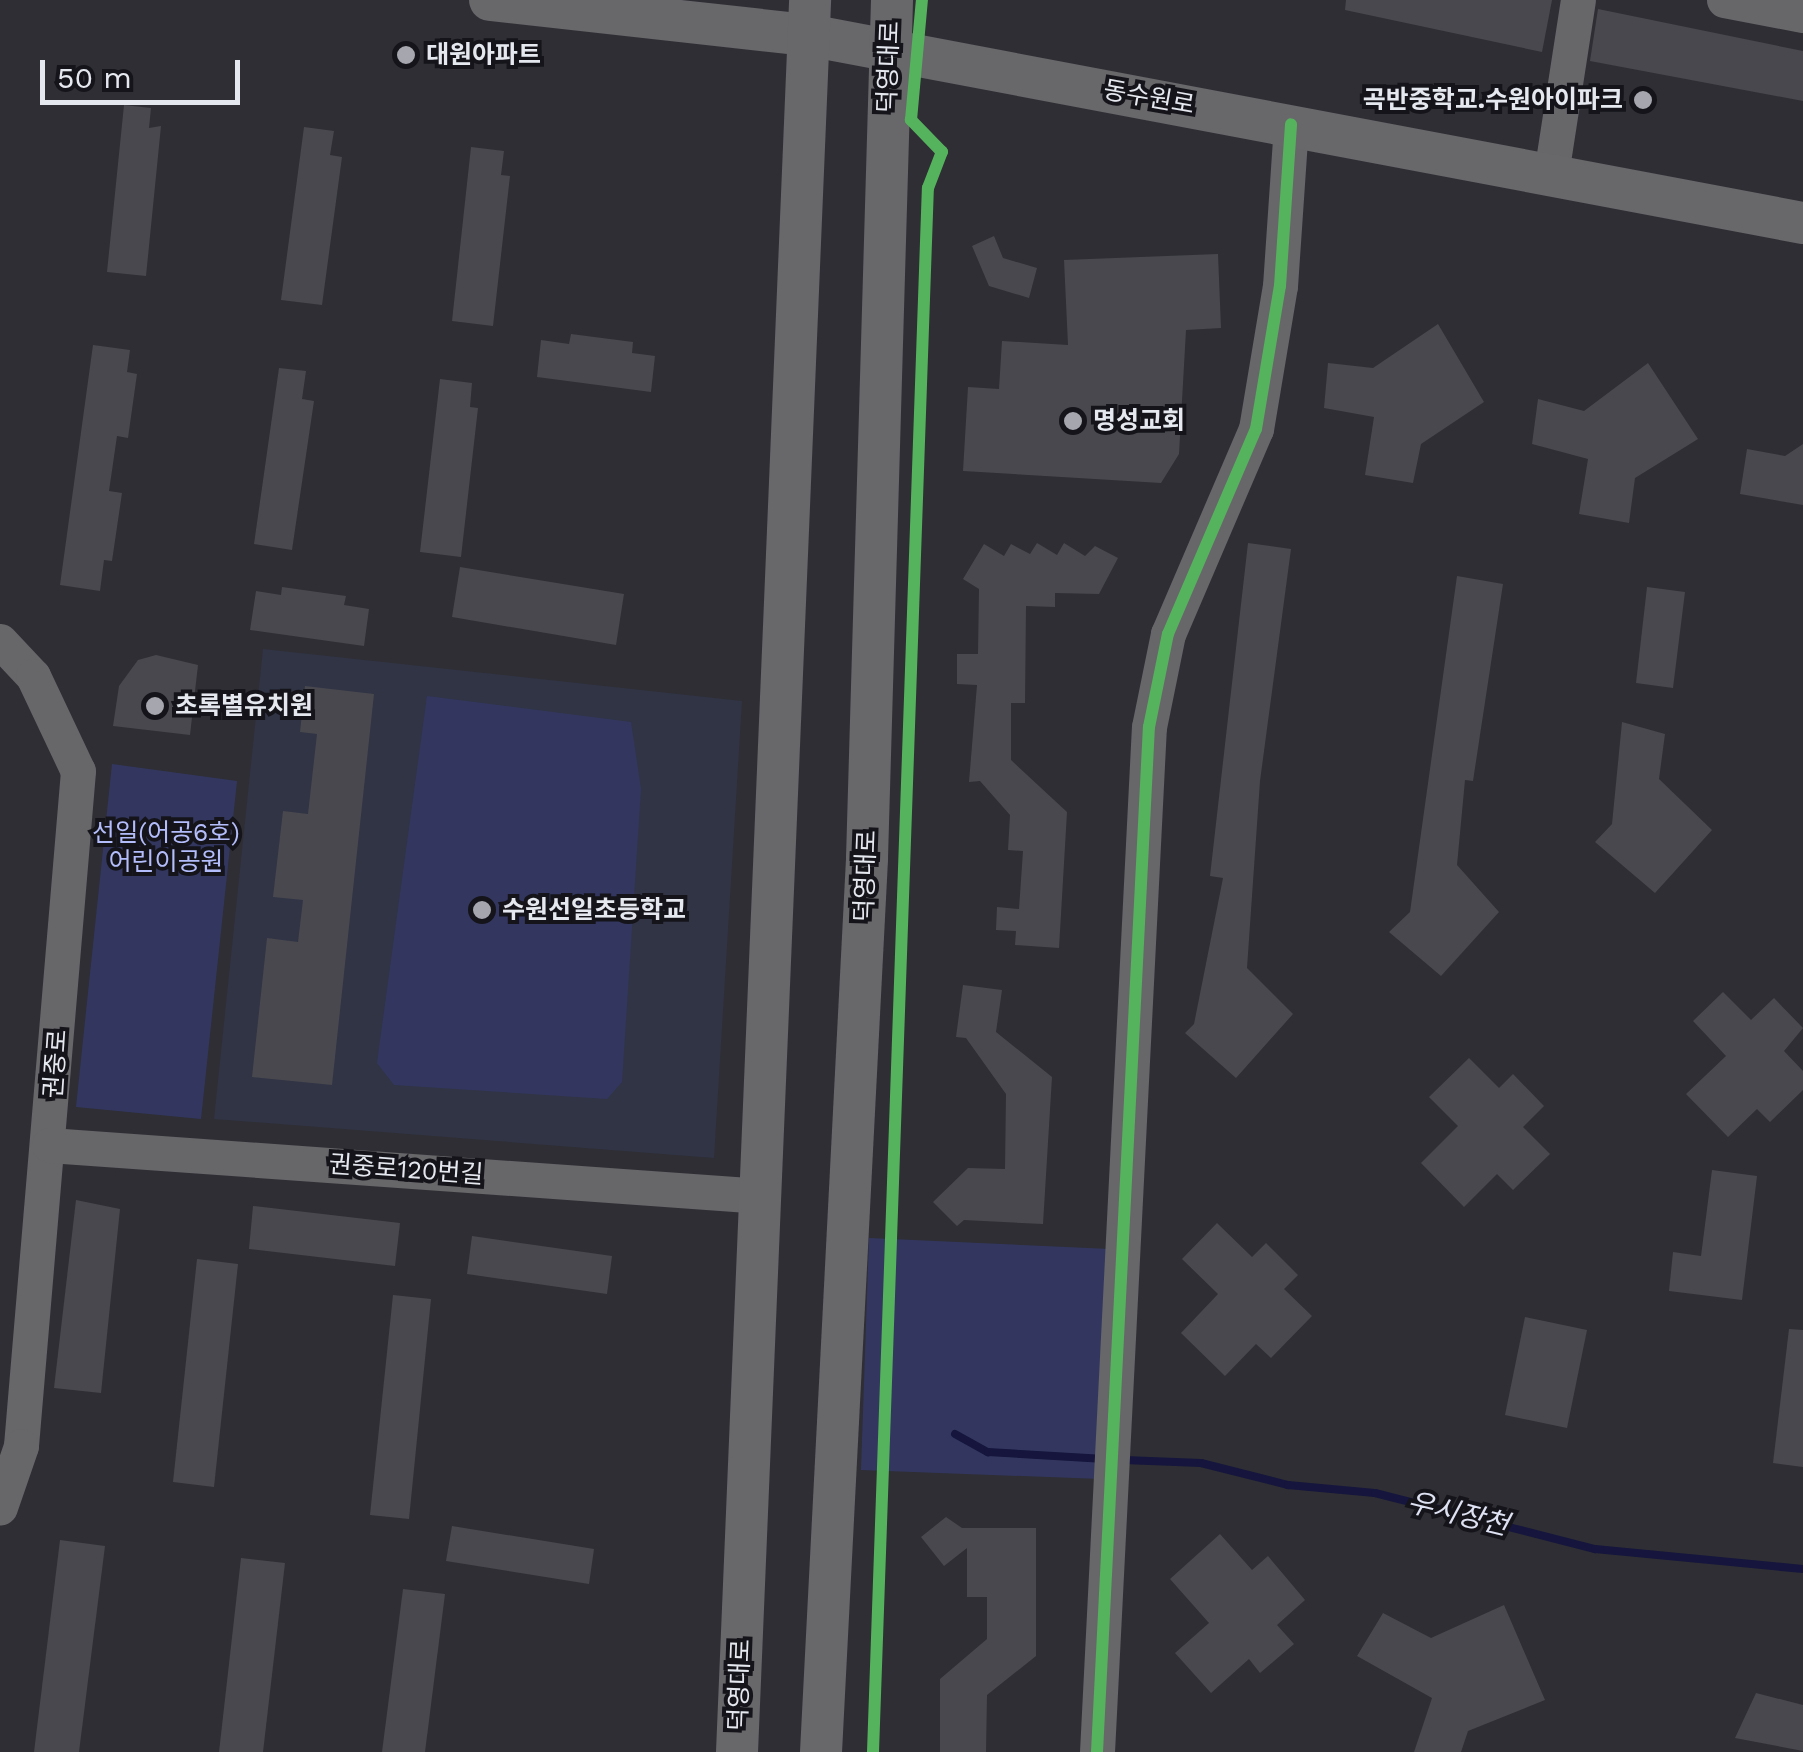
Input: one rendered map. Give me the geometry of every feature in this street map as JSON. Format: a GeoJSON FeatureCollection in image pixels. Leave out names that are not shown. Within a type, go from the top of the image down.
{"type":"FeatureCollection","features":[{"type":"Feature","properties":{"kind":"main road","name":"동수원로"},"geometry":{"type":"LineString","coordinates":[[490,0],[809,17],[889,50],[1803,223]]}},
{"type":"Feature","properties":{"kind":"main road","name":"덕영대로"},"geometry":{"type":"LineString","coordinates":[[821,1752],[867,858],[892,0]]}},
{"type":"Feature","properties":{"kind":"main road","name":"덕영대로"},"geometry":{"type":"LineString","coordinates":[[737,1752],[809,17]]}},
{"type":"Feature","properties":{"kind":"street"},"geometry":{"type":"LineString","coordinates":[[1550,174],[1578,0]]}},
{"type":"Feature","properties":{"kind":"street"},"geometry":{"type":"LineString","coordinates":[[1741,2],[1803,15]]}},
{"type":"Feature","properties":{"kind":"street"},"geometry":{"type":"LineString","coordinates":[[1098,1752],[1149,727],[1168,634],[1256,429],[1280,286],[1291,124]]}},
{"type":"Feature","properties":{"kind":"street","name":"권중로"},"geometry":{"type":"LineString","coordinates":[[0,640],[33,676],[78,771],[50,1145],[22,1446],[0,1507]]}},
{"type":"Feature","properties":{"kind":"street","name":"권중로120번길"},"geometry":{"type":"LineString","coordinates":[[50,1145],[762,1196]]}},
{"type":"Feature","properties":{"kind":"shaded area","name":"수원선일초등학교"},"geometry":{"type":"Polygon","coordinates":[[[263,649],[742,701],[714,1158],[214,1119],[263,649]]]}},
{"type":"Feature","properties":{"kind":"green space"},"geometry":{"type":"Polygon","coordinates":[[[427,696],[631,722],[641,789],[622,1082],[607,1099],[394,1085],[377,1063],[427,696]]]}},
{"type":"Feature","properties":{"kind":"green space","name":"선일(어공6호) 어린이공원"},"geometry":{"type":"Polygon","coordinates":[[[112,764],[237,781],[201,1119],[76,1107],[112,764]]]}},
{"type":"Feature","properties":{"kind":"green space"},"geometry":{"type":"Polygon","coordinates":[[[869,1238],[1110,1249],[1101,1479],[861,1470],[869,1238]]]}},
{"type":"Feature","properties":{"kind":"building"},"geometry":{"type":"Polygon","coordinates":[[[1346,0],[1552,0],[1542,52],[1345,10],[1346,0]]]}},
{"type":"Feature","properties":{"kind":"building"},"geometry":{"type":"Polygon","coordinates":[[[1598,9],[1803,51],[1803,101],[1590,61],[1598,9]]]}},
{"type":"Feature","properties":{"kind":"building"},"geometry":{"type":"Polygon","coordinates":[[[124,105],[151,108],[149,128],[161,126],[146,276],[107,272],[124,105]]]}},
{"type":"Feature","properties":{"kind":"building"},"geometry":{"type":"Polygon","coordinates":[[[304,127],[334,131],[330,155],[342,157],[322,305],[281,300],[304,127]]]}},
{"type":"Feature","properties":{"kind":"building"},"geometry":{"type":"Polygon","coordinates":[[[471,147],[504,151],[501,175],[510,176],[493,326],[452,321],[471,147]]]}},
{"type":"Feature","properties":{"kind":"building"},"geometry":{"type":"Polygon","coordinates":[[[994,236],[1003,258],[1037,268],[1029,298],[989,286],[972,246],[994,236]]]}},
{"type":"Feature","properties":{"kind":"building","name":"명성교회"},"geometry":{"type":"Polygon","coordinates":[[[1218,254],[1221,328],[1186,330],[1179,454],[1161,483],[963,471],[968,387],[999,389],[1002,341],[1068,345],[1064,260],[1218,254]]]}},
{"type":"Feature","properties":{"kind":"building"},"geometry":{"type":"Polygon","coordinates":[[[1438,324],[1484,402],[1421,444],[1413,483],[1365,475],[1374,417],[1324,408],[1328,363],[1373,368],[1438,324]]]}},
{"type":"Feature","properties":{"kind":"building"},"geometry":{"type":"Polygon","coordinates":[[[571,334],[633,342],[632,353],[655,356],[651,392],[537,377],[541,340],[569,344],[571,334]]]}},
{"type":"Feature","properties":{"kind":"building"},"geometry":{"type":"Polygon","coordinates":[[[93,345],[130,350],[127,372],[137,374],[128,438],[117,436],[109,491],[122,493],[112,561],[104,560],[100,591],[60,585],[93,345]]]}},
{"type":"Feature","properties":{"kind":"building"},"geometry":{"type":"Polygon","coordinates":[[[1648,363],[1698,439],[1635,478],[1629,523],[1579,514],[1588,459],[1532,444],[1538,399],[1584,411],[1648,363]]]}},
{"type":"Feature","properties":{"kind":"building"},"geometry":{"type":"Polygon","coordinates":[[[279,368],[306,371],[302,399],[314,401],[292,550],[254,544],[279,368]]]}},
{"type":"Feature","properties":{"kind":"building"},"geometry":{"type":"Polygon","coordinates":[[[440,379],[472,383],[470,407],[478,408],[461,557],[420,552],[440,379]]]}},
{"type":"Feature","properties":{"kind":"building"},"geometry":{"type":"Polygon","coordinates":[[[1803,444],[1803,505],[1740,494],[1747,449],[1785,456],[1803,444]]]}},
{"type":"Feature","properties":{"kind":"building"},"geometry":{"type":"Polygon","coordinates":[[[1037,543],[1057,555],[1064,543],[1085,556],[1095,546],[1118,558],[1099,594],[1055,593],[1055,607],[1026,606],[1025,703],[1011,703],[1011,760],[1067,812],[1059,948],[1015,945],[1016,931],[996,930],[997,907],[1019,909],[1023,851],[1008,850],[1010,815],[980,781],[969,782],[977,685],[957,684],[957,654],[978,654],[979,589],[963,579],[984,544],[1004,556],[1011,544],[1030,554],[1037,543]]]}},
{"type":"Feature","properties":{"kind":"building"},"geometry":{"type":"Polygon","coordinates":[[[1248,543],[1291,549],[1260,781],[1247,968],[1293,1014],[1236,1078],[1185,1033],[1194,1024],[1223,878],[1210,876],[1248,543]]]}},
{"type":"Feature","properties":{"kind":"building"},"geometry":{"type":"Polygon","coordinates":[[[460,567],[624,594],[616,645],[452,617],[460,567]]]}},
{"type":"Feature","properties":{"kind":"building"},"geometry":{"type":"Polygon","coordinates":[[[1457,576],[1503,584],[1473,781],[1465,780],[1457,865],[1499,912],[1441,976],[1389,932],[1410,912],[1457,576]]]}},
{"type":"Feature","properties":{"kind":"building"},"geometry":{"type":"Polygon","coordinates":[[[282,587],[346,596],[344,605],[369,609],[364,646],[250,630],[256,591],[281,595],[282,587]]]}},
{"type":"Feature","properties":{"kind":"building"},"geometry":{"type":"Polygon","coordinates":[[[1647,587],[1685,592],[1673,688],[1636,683],[1647,587]]]}},
{"type":"Feature","properties":{"kind":"building","name":"초록별유치원"},"geometry":{"type":"Polygon","coordinates":[[[156,655],[198,665],[190,735],[113,726],[119,686],[138,660],[156,655]]]}},
{"type":"Feature","properties":{"kind":"building"},"geometry":{"type":"Polygon","coordinates":[[[305,686],[374,694],[332,1085],[252,1077],[267,938],[298,942],[303,900],[273,897],[283,811],[308,814],[317,734],[300,732],[305,686]]]}},
{"type":"Feature","properties":{"kind":"building"},"geometry":{"type":"Polygon","coordinates":[[[1622,722],[1665,734],[1659,779],[1712,830],[1655,893],[1595,842],[1612,824],[1622,722]]]}},
{"type":"Feature","properties":{"kind":"building"},"geometry":{"type":"Polygon","coordinates":[[[963,985],[1002,990],[996,1032],[1052,1077],[1043,1224],[964,1220],[957,1226],[933,1202],[968,1168],[1005,1169],[1006,1094],[966,1038],[956,1037],[963,985]]]}},
{"type":"Feature","properties":{"kind":"building"},"geometry":{"type":"Polygon","coordinates":[[[1723,992],[1751,1020],[1774,998],[1803,1028],[1784,1051],[1803,1071],[1803,1090],[1770,1122],[1757,1109],[1728,1137],[1686,1094],[1726,1056],[1693,1021],[1723,992]]]}},
{"type":"Feature","properties":{"kind":"building"},"geometry":{"type":"Polygon","coordinates":[[[1469,1058],[1499,1088],[1513,1074],[1544,1106],[1523,1127],[1550,1154],[1513,1190],[1497,1174],[1464,1207],[1421,1163],[1458,1126],[1429,1097],[1469,1058]]]}},
{"type":"Feature","properties":{"kind":"building"},"geometry":{"type":"Polygon","coordinates":[[[1712,1170],[1757,1176],[1742,1300],[1669,1291],[1673,1252],[1701,1256],[1712,1170]]]}},
{"type":"Feature","properties":{"kind":"building"},"geometry":{"type":"Polygon","coordinates":[[[76,1200],[120,1209],[101,1393],[54,1388],[76,1200]]]}},
{"type":"Feature","properties":{"kind":"building"},"geometry":{"type":"Polygon","coordinates":[[[253,1206],[400,1223],[395,1266],[249,1249],[253,1206]]]}},
{"type":"Feature","properties":{"kind":"building"},"geometry":{"type":"Polygon","coordinates":[[[1217,1223],[1252,1257],[1266,1243],[1298,1275],[1284,1289],[1312,1316],[1271,1358],[1256,1344],[1225,1376],[1181,1333],[1218,1294],[1182,1259],[1217,1223]]]}},
{"type":"Feature","properties":{"kind":"building"},"geometry":{"type":"Polygon","coordinates":[[[472,1236],[612,1256],[607,1294],[467,1274],[472,1236]]]}},
{"type":"Feature","properties":{"kind":"building"},"geometry":{"type":"Polygon","coordinates":[[[197,1259],[238,1264],[214,1487],[173,1482],[197,1259]]]}},
{"type":"Feature","properties":{"kind":"building"},"geometry":{"type":"Polygon","coordinates":[[[393,1295],[431,1299],[409,1519],[370,1515],[393,1295]]]}},
{"type":"Feature","properties":{"kind":"building"},"geometry":{"type":"Polygon","coordinates":[[[1525,1317],[1587,1330],[1567,1428],[1505,1415],[1525,1317]]]}},
{"type":"Feature","properties":{"kind":"building"},"geometry":{"type":"Polygon","coordinates":[[[1789,1329],[1803,1330],[1803,1467],[1773,1463],[1789,1329]]]}},
{"type":"Feature","properties":{"kind":"building"},"geometry":{"type":"Polygon","coordinates":[[[946,1517],[962,1528],[1036,1528],[1036,1656],[987,1695],[986,1752],[940,1752],[940,1679],[987,1639],[987,1597],[967,1597],[967,1548],[944,1566],[921,1537],[946,1517]]]}},
{"type":"Feature","properties":{"kind":"building"},"geometry":{"type":"Polygon","coordinates":[[[452,1526],[594,1549],[589,1584],[446,1561],[452,1526]]]}},
{"type":"Feature","properties":{"kind":"building"},"geometry":{"type":"Polygon","coordinates":[[[1220,1534],[1252,1570],[1268,1556],[1305,1600],[1277,1625],[1294,1644],[1260,1673],[1249,1659],[1211,1693],[1175,1653],[1209,1623],[1170,1579],[1220,1534]]]}},
{"type":"Feature","properties":{"kind":"building"},"geometry":{"type":"Polygon","coordinates":[[[60,1540],[105,1546],[79,1752],[34,1752],[60,1540]]]}},
{"type":"Feature","properties":{"kind":"building"},"geometry":{"type":"Polygon","coordinates":[[[241,1558],[285,1563],[263,1752],[219,1752],[241,1558]]]}},
{"type":"Feature","properties":{"kind":"building"},"geometry":{"type":"Polygon","coordinates":[[[403,1589],[445,1594],[425,1752],[382,1752],[403,1589]]]}},
{"type":"Feature","properties":{"kind":"building"},"geometry":{"type":"Polygon","coordinates":[[[1504,1605],[1545,1700],[1468,1731],[1461,1752],[1414,1752],[1432,1698],[1357,1656],[1383,1613],[1431,1638],[1504,1605]]]}},
{"type":"Feature","properties":{"kind":"building"},"geometry":{"type":"Polygon","coordinates":[[[1756,1693],[1803,1705],[1803,1751],[1735,1738],[1756,1693]]]}},
{"type":"Feature","properties":{"kind":"waterway"},"geometry":{"type":"LineString","coordinates":[[955,1434],[988,1452],[1105,1459]]}},
{"type":"Feature","properties":{"kind":"waterway","name":"우시장천"},"geometry":{"type":"LineString","coordinates":[[1124,1460],[1201,1463],[1288,1485],[1375,1493],[1595,1549],[1803,1569]]}},
{"type":"Feature","properties":{"kind":"cycle path"},"geometry":{"type":"LineString","coordinates":[[873,1752],[928,188],[942,152],[911,120],[922,0]]}},
{"type":"Feature","properties":{"kind":"cycle path"},"geometry":{"type":"LineString","coordinates":[[1097,1752],[1149,727],[1168,634],[1256,429],[1280,286],[1291,124]]}},
{"type":"Feature","properties":{"kind":"place","name":"대원아파트"},"geometry":{"type":"Point","coordinates":[406,55]}},
{"type":"Feature","properties":{"kind":"place","name":"곡반중학교.수원아이파크"},"geometry":{"type":"Point","coordinates":[1643,100]}},
{"type":"Feature","properties":{"kind":"place","name":"명성교회"},"geometry":{"type":"Point","coordinates":[1073,421]}},
{"type":"Feature","properties":{"kind":"place","name":"초록별유치원"},"geometry":{"type":"Point","coordinates":[155,706]}},
{"type":"Feature","properties":{"kind":"place","name":"수원선일초등학교"},"geometry":{"type":"Point","coordinates":[482,910]}}]}
